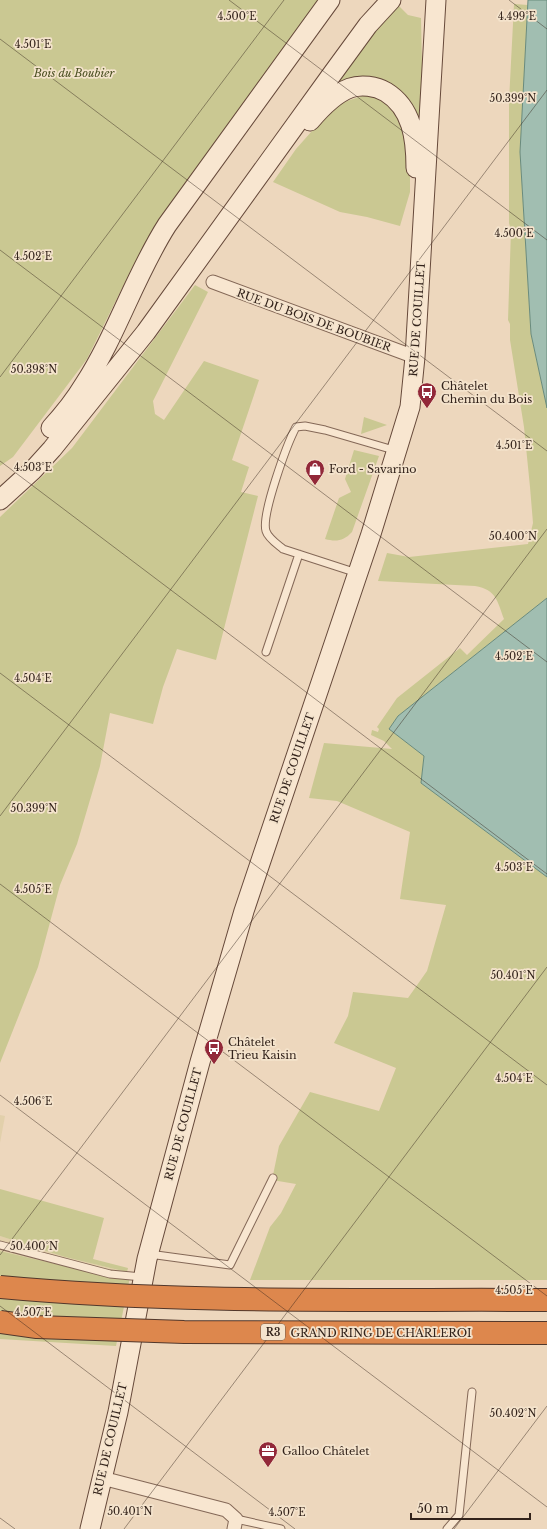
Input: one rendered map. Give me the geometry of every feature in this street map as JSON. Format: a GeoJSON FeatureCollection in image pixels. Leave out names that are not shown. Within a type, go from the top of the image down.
{"type":"FeatureCollection","features":[{"type":"Feature","properties":{"kind":"highway"},"geometry":{"type":"LineString","coordinates":[[0,1287],[190,1298],[547,1300]]}},
{"type":"Feature","properties":{"kind":"highway","name":"GRAND RING DE CHARLEROI"},"geometry":{"type":"LineString","coordinates":[[0,1322],[37,1327],[184,1332],[547,1334]]}},
{"type":"Feature","properties":{"kind":"main road"},"geometry":{"type":"LineString","coordinates":[[0,484],[24,462],[84,385],[119,318],[151,249],[330,0]]}},
{"type":"Feature","properties":{"kind":"main road"},"geometry":{"type":"LineString","coordinates":[[0,500],[33,470],[146,332],[368,25],[391,0]]}},
{"type":"Feature","properties":{"kind":"main road","name":"RUE DE COUILLET"},"geometry":{"type":"LineString","coordinates":[[90,1529],[118,1412],[149,1254],[200,1062],[244,911],[397,451],[410,406],[415,357],[436,0]]}},
{"type":"Feature","properties":{"kind":"main road"},"geometry":{"type":"LineString","coordinates":[[258,178],[277,161],[321,108],[337,95],[350,88],[367,86],[380,88],[393,96],[403,107],[414,134],[416,182],[424,202]]}},
{"type":"Feature","properties":{"kind":"street","name":"RUE DU BOIS DE BOUBIER"},"geometry":{"type":"LineString","coordinates":[[213,282],[415,357]]}},
{"type":"Feature","properties":{"kind":"street"},"geometry":{"type":"LineString","coordinates":[[102,1478],[226,1510],[235,1524]]}},
{"type":"Feature","properties":{"kind":"lane"},"geometry":{"type":"LineString","coordinates":[[357,572],[283,548],[273,541],[266,531],[265,517],[290,438],[296,427],[304,426],[397,451]]}},
{"type":"Feature","properties":{"kind":"lane"},"geometry":{"type":"LineString","coordinates":[[266,652],[299,554]]}},
{"type":"Feature","properties":{"kind":"lane"},"geometry":{"type":"LineString","coordinates":[[149,1254],[230,1265],[273,1178]]}},
{"type":"Feature","properties":{"kind":"lane"},"geometry":{"type":"LineString","coordinates":[[0,1245],[110,1274],[144,1278]]}},
{"type":"Feature","properties":{"kind":"lane"},"geometry":{"type":"LineString","coordinates":[[447,1529],[459,1515],[472,1392]]}},
{"type":"Feature","properties":{"kind":"lane"},"geometry":{"type":"LineString","coordinates":[[235,1524],[281,1529]]}},
{"type":"Feature","properties":{"kind":"shaded area"},"geometry":{"type":"Polygon","coordinates":[[[528,0],[547,0],[547,408],[531,334],[520,152],[528,0]]]}},
{"type":"Feature","properties":{"kind":"shaded area"},"geometry":{"type":"Polygon","coordinates":[[[547,598],[547,877],[421,783],[424,756],[389,729],[398,716],[547,598]]]}},
{"type":"Feature","properties":{"kind":"shaded area"},"geometry":{"type":"Polygon","coordinates":[[[0,1115],[5,1116],[0,1143],[0,1115]]]}},
{"type":"Feature","properties":{"kind":"shaded area"},"geometry":{"type":"Polygon","coordinates":[[[0,1236],[65,1257],[127,1272],[60,1265],[0,1251],[0,1236]]]}},
{"type":"Feature","properties":{"kind":"green space","name":"Bois du Boubier"},"geometry":{"type":"Polygon","coordinates":[[[0,0],[318,0],[184,186],[131,270],[87,359],[13,457],[0,466],[0,0]]]}},
{"type":"Feature","properties":{"kind":"green space"},"geometry":{"type":"Polygon","coordinates":[[[397,4],[408,15],[421,18],[423,110],[417,117],[409,103],[394,87],[378,82],[341,84],[335,80],[397,4]]]}},
{"type":"Feature","properties":{"kind":"green space"},"geometry":{"type":"Polygon","coordinates":[[[514,4],[528,5],[520,152],[531,334],[547,408],[547,598],[398,716],[389,729],[424,756],[421,783],[547,877],[547,1280],[250,1280],[270,1227],[281,1213],[296,1184],[272,1180],[279,1146],[310,1092],[379,1111],[396,1068],[334,1043],[348,1016],[353,992],[408,998],[427,971],[446,905],[400,899],[410,832],[337,801],[309,798],[324,743],[392,749],[384,741],[371,735],[372,730],[378,732],[379,729],[377,727],[397,698],[460,648],[467,655],[504,619],[495,597],[488,590],[482,588],[475,586],[378,581],[387,553],[409,557],[528,544],[533,523],[524,427],[510,340],[510,324],[508,320],[511,230],[509,223],[509,101],[514,4]]]}},
{"type":"Feature","properties":{"kind":"green space"},"geometry":{"type":"Polygon","coordinates":[[[371,93],[386,100],[401,116],[410,153],[410,192],[400,226],[367,217],[340,212],[273,182],[296,149],[335,105],[371,93]]]}},
{"type":"Feature","properties":{"kind":"green space"},"geometry":{"type":"Polygon","coordinates":[[[195,285],[208,292],[153,401],[155,414],[164,420],[204,361],[259,380],[232,460],[249,467],[241,492],[258,496],[216,660],[177,649],[163,687],[153,724],[110,713],[100,766],[77,844],[60,885],[38,967],[0,1063],[0,517],[72,448],[195,285]]]}},
{"type":"Feature","properties":{"kind":"green space"},"geometry":{"type":"Polygon","coordinates":[[[364,417],[387,425],[361,434],[364,417]]]}},
{"type":"Feature","properties":{"kind":"green space"},"geometry":{"type":"Polygon","coordinates":[[[354,450],[379,456],[352,532],[340,540],[325,539],[339,498],[351,492],[345,479],[354,450]]]}},
{"type":"Feature","properties":{"kind":"green space"},"geometry":{"type":"Polygon","coordinates":[[[0,1189],[104,1218],[93,1259],[128,1268],[127,1272],[65,1257],[0,1236],[0,1189]]]}},
{"type":"Feature","properties":{"kind":"green space"},"geometry":{"type":"Polygon","coordinates":[[[0,1251],[60,1265],[130,1277],[116,1346],[0,1339],[0,1251]]]}},
{"type":"Feature","properties":{"kind":"place","name":"Châtelet Chemin du Bois"},"geometry":{"type":"Point","coordinates":[427,409]}},
{"type":"Feature","properties":{"kind":"place","name":"Ford - Savarino"},"geometry":{"type":"Point","coordinates":[315,486]}},
{"type":"Feature","properties":{"kind":"place","name":"Châtelet Trieu Kaisin"},"geometry":{"type":"Point","coordinates":[214,1065]}},
{"type":"Feature","properties":{"kind":"place","name":"Galloo Châtelet"},"geometry":{"type":"Point","coordinates":[268,1468]}}]}
